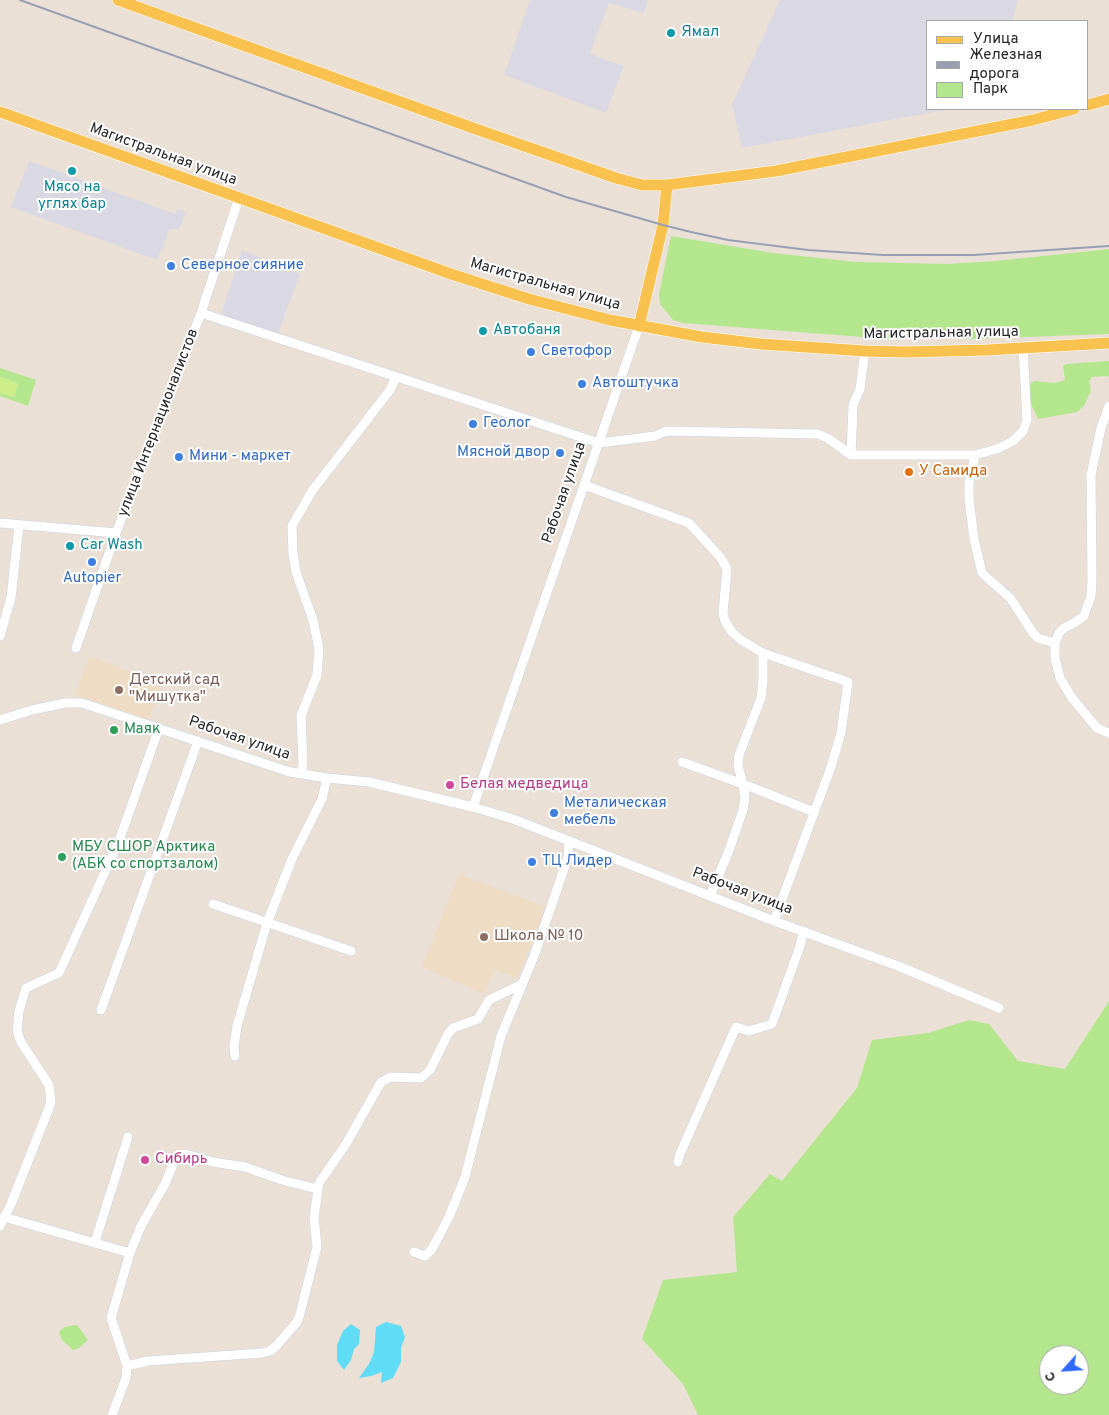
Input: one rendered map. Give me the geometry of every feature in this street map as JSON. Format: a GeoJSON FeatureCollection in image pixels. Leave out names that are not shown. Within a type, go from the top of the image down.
{"type":"FeatureCollection","features":[{"type":"Feature","properties":{"kind":"main road"},"geometry":{"type":"LineString","coordinates":[[118,0],[616,178],[642,185],[667,185],[776,172],[1033,120],[1070,110]]}},
{"type":"Feature","properties":{"kind":"main road"},"geometry":{"type":"LineString","coordinates":[[1089,105],[1109,99]]}},
{"type":"Feature","properties":{"kind":"main road","name":"Магистральная улица"},"geometry":{"type":"LineString","coordinates":[[0,112],[489,286],[568,310],[639,326],[702,337],[761,344],[865,351],[906,352],[1109,343]]}},
{"type":"Feature","properties":{"kind":"main road","name":"Рабочая улица"},"geometry":{"type":"LineString","coordinates":[[639,326],[663,225],[667,185]]}},
{"type":"Feature","properties":{"kind":"street","name":"улица Интернационалистов"},"geometry":{"type":"LineString","coordinates":[[76,648],[116,534],[201,314],[240,198]]}},
{"type":"Feature","properties":{"kind":"street"},"geometry":{"type":"LineString","coordinates":[[201,314],[598,443],[655,436],[666,431],[818,434],[829,439],[851,455],[975,455],[997,449],[1013,441],[1023,431],[1027,420],[1023,348]]}},
{"type":"Feature","properties":{"kind":"street","name":"Рабочая улица"},"geometry":{"type":"LineString","coordinates":[[473,806],[639,326]]}},
{"type":"Feature","properties":{"kind":"street"},"geometry":{"type":"LineString","coordinates":[[851,455],[853,405],[860,389],[865,351]]}},
{"type":"Feature","properties":{"kind":"street"},"geometry":{"type":"LineString","coordinates":[[301,774],[301,716],[317,675],[319,649],[313,620],[296,572],[292,526],[312,491],[390,390],[396,377]]}},
{"type":"Feature","properties":{"kind":"street"},"geometry":{"type":"LineString","coordinates":[[1109,406],[1101,428],[1091,475],[1091,596],[1084,616],[1061,631],[1055,643],[1056,667],[1067,691],[1093,724],[1104,732],[1109,733]]}},
{"type":"Feature","properties":{"kind":"street"},"geometry":{"type":"LineString","coordinates":[[975,455],[969,484],[969,499],[974,540],[982,573],[1011,599],[1038,638],[1055,643]]}},
{"type":"Feature","properties":{"kind":"street"},"geometry":{"type":"LineString","coordinates":[[584,484],[689,523],[721,558],[727,569],[723,614],[728,627],[741,640],[763,653],[848,682],[841,733],[831,767],[774,921]]}},
{"type":"Feature","properties":{"kind":"street"},"geometry":{"type":"LineString","coordinates":[[0,523],[116,534]]}},
{"type":"Feature","properties":{"kind":"street"},"geometry":{"type":"LineString","coordinates":[[0,636],[11,598],[19,525]]}},
{"type":"Feature","properties":{"kind":"street"},"geometry":{"type":"LineString","coordinates":[[710,896],[728,853],[746,797],[739,773],[739,755],[761,698],[763,653]]}},
{"type":"Feature","properties":{"kind":"street","name":"Рабочая улица"},"geometry":{"type":"LineString","coordinates":[[0,720],[32,710],[74,702],[96,707],[301,774],[369,782],[473,806],[513,819],[774,921],[898,966],[999,1008]]}},
{"type":"Feature","properties":{"kind":"street"},"geometry":{"type":"LineString","coordinates":[[0,1226],[11,1204],[51,1103],[49,1085],[21,1042],[17,1031],[18,1011],[26,988],[59,973],[119,841],[158,728]]}},
{"type":"Feature","properties":{"kind":"street"},"geometry":{"type":"LineString","coordinates":[[101,1010],[198,741]]}},
{"type":"Feature","properties":{"kind":"street"},"geometry":{"type":"LineString","coordinates":[[682,762],[814,812]]}},
{"type":"Feature","properties":{"kind":"street"},"geometry":{"type":"LineString","coordinates":[[235,1056],[234,1047],[237,1026],[267,924],[292,859],[322,799],[327,778]]}},
{"type":"Feature","properties":{"kind":"street"},"geometry":{"type":"LineString","coordinates":[[414,1252],[425,1256],[429,1254],[449,1217],[469,1162],[501,1036],[534,956],[568,857],[569,841]]}},
{"type":"Feature","properties":{"kind":"street"},"geometry":{"type":"LineString","coordinates":[[213,904],[350,951]]}},
{"type":"Feature","properties":{"kind":"street"},"geometry":{"type":"LineString","coordinates":[[678,1162],[736,1027],[749,1032],[772,1024],[804,931]]}},
{"type":"Feature","properties":{"kind":"street"},"geometry":{"type":"LineString","coordinates":[[127,1366],[148,1361],[262,1353],[278,1345],[297,1322],[303,1304],[317,1247],[314,1217],[318,1189],[322,1177],[346,1144],[380,1082],[391,1077],[421,1078],[430,1070],[448,1034],[453,1028],[478,1019],[488,1000],[522,984]]}},
{"type":"Feature","properties":{"kind":"street"},"geometry":{"type":"LineString","coordinates":[[94,1242],[128,1138]]}},
{"type":"Feature","properties":{"kind":"street"},"geometry":{"type":"LineString","coordinates":[[112,1415],[126,1378],[127,1366],[111,1318],[130,1253],[143,1220],[165,1184],[174,1162],[181,1155],[186,1154],[213,1162],[244,1167],[282,1180],[318,1189]]}},
{"type":"Feature","properties":{"kind":"street"},"geometry":{"type":"LineString","coordinates":[[4,1216],[130,1253]]}},
{"type":"Feature","properties":{"kind":"shaded area"},"geometry":{"type":"Polygon","coordinates":[[[530,0],[648,0],[644,13],[609,3],[590,54],[624,66],[606,113],[504,75],[530,0]]]}},
{"type":"Feature","properties":{"kind":"shaded area"},"geometry":{"type":"Polygon","coordinates":[[[780,0],[1018,0],[1012,20],[926,20],[926,110],[944,110],[742,148],[732,104],[780,0]]]}},
{"type":"Feature","properties":{"kind":"shaded area"},"geometry":{"type":"Polygon","coordinates":[[[29,161],[175,214],[178,208],[186,212],[179,229],[170,229],[157,260],[11,207],[29,161]]]}},
{"type":"Feature","properties":{"kind":"shaded area"},"geometry":{"type":"Polygon","coordinates":[[[242,250],[300,274],[278,334],[221,315],[242,250]]]}},
{"type":"Feature","properties":{"kind":"shaded area","name":"Детский сад \"Мишутка\""},"geometry":{"type":"Polygon","coordinates":[[[90,656],[162,684],[148,720],[75,696],[90,656]]]}},
{"type":"Feature","properties":{"kind":"shaded area","name":"Школа № 10"},"geometry":{"type":"Polygon","coordinates":[[[459,874],[546,907],[517,979],[494,969],[484,994],[422,967],[459,874]]]}},
{"type":"Feature","properties":{"kind":"green space"},"geometry":{"type":"Polygon","coordinates":[[[671,236],[773,253],[856,262],[947,264],[996,261],[1109,249],[1109,334],[971,339],[954,336],[919,335],[888,339],[683,323],[673,320],[660,304],[659,294],[671,236]]]}},
{"type":"Feature","properties":{"kind":"green space"},"geometry":{"type":"Polygon","coordinates":[[[1109,361],[1109,377],[1092,377],[1089,381],[1091,391],[1084,406],[1077,412],[1038,419],[1030,402],[1028,387],[1031,383],[1035,381],[1055,383],[1065,380],[1063,366],[1067,364],[1109,361]]]}},
{"type":"Feature","properties":{"kind":"green space"},"geometry":{"type":"Polygon","coordinates":[[[0,368],[36,380],[28,406],[0,396],[0,393],[14,397],[18,384],[0,377],[0,368]]]}},
{"type":"Feature","properties":{"kind":"green space"},"geometry":{"type":"Polygon","coordinates":[[[0,377],[18,384],[14,397],[0,393],[0,377]]]}},
{"type":"Feature","properties":{"kind":"green space"},"geometry":{"type":"Polygon","coordinates":[[[1109,1001],[1109,1415],[698,1415],[683,1384],[642,1339],[663,1280],[737,1272],[733,1217],[770,1174],[782,1181],[857,1088],[872,1040],[928,1033],[969,1020],[989,1024],[1018,1061],[1065,1069],[1109,1001]]]}},
{"type":"Feature","properties":{"kind":"green space"},"geometry":{"type":"Polygon","coordinates":[[[77,1325],[88,1340],[79,1348],[73,1350],[62,1340],[59,1332],[64,1327],[77,1325]]]}},
{"type":"Feature","properties":{"kind":"water"},"geometry":{"type":"Polygon","coordinates":[[[386,1322],[401,1326],[405,1337],[401,1348],[401,1362],[393,1378],[381,1383],[382,1372],[359,1378],[369,1364],[374,1352],[376,1327],[386,1322]]]}},
{"type":"Feature","properties":{"kind":"water"},"geometry":{"type":"Polygon","coordinates":[[[351,1324],[360,1330],[359,1344],[354,1349],[351,1360],[344,1370],[337,1361],[337,1345],[343,1331],[351,1324]]]}},
{"type":"Feature","properties":{"kind":"railway"},"geometry":{"type":"LineString","coordinates":[[20,0],[566,197],[691,232],[728,240],[808,250],[883,255],[974,255],[1109,246]]}},
{"type":"Feature","properties":{"kind":"place","name":"Ямал"},"geometry":{"type":"Point","coordinates":[671,33]}},
{"type":"Feature","properties":{"kind":"place","name":"Мясо на углях бар"},"geometry":{"type":"Point","coordinates":[72,171]}},
{"type":"Feature","properties":{"kind":"place","name":"Северное сияние"},"geometry":{"type":"Point","coordinates":[171,266]}},
{"type":"Feature","properties":{"kind":"place","name":"Автобаня"},"geometry":{"type":"Point","coordinates":[483,331]}},
{"type":"Feature","properties":{"kind":"place","name":"Светофор"},"geometry":{"type":"Point","coordinates":[531,352]}},
{"type":"Feature","properties":{"kind":"place","name":"Автоштучка"},"geometry":{"type":"Point","coordinates":[582,384]}},
{"type":"Feature","properties":{"kind":"place","name":"Геолог"},"geometry":{"type":"Point","coordinates":[473,424]}},
{"type":"Feature","properties":{"kind":"place","name":"Мясной двор"},"geometry":{"type":"Point","coordinates":[560,453]}},
{"type":"Feature","properties":{"kind":"place","name":"Мини - маркет"},"geometry":{"type":"Point","coordinates":[179,457]}},
{"type":"Feature","properties":{"kind":"place","name":"У Самида"},"geometry":{"type":"Point","coordinates":[909,472]}},
{"type":"Feature","properties":{"kind":"place","name":"Car Wash"},"geometry":{"type":"Point","coordinates":[70,546]}},
{"type":"Feature","properties":{"kind":"place","name":"Autopier"},"geometry":{"type":"Point","coordinates":[92,562]}},
{"type":"Feature","properties":{"kind":"place","name":"Детский сад \"Мишутка\""},"geometry":{"type":"Point","coordinates":[119,690]}},
{"type":"Feature","properties":{"kind":"place","name":"Маяк"},"geometry":{"type":"Point","coordinates":[114,730]}},
{"type":"Feature","properties":{"kind":"place","name":"Белая медведица"},"geometry":{"type":"Point","coordinates":[450,785]}},
{"type":"Feature","properties":{"kind":"place","name":"Металическая мебель"},"geometry":{"type":"Point","coordinates":[554,813]}},
{"type":"Feature","properties":{"kind":"place","name":"МБУ СШОР Арктика (АБК со спортзалом)"},"geometry":{"type":"Point","coordinates":[62,857]}},
{"type":"Feature","properties":{"kind":"place","name":"ТЦ Лидер"},"geometry":{"type":"Point","coordinates":[532,862]}},
{"type":"Feature","properties":{"kind":"place","name":"Школа № 10"},"geometry":{"type":"Point","coordinates":[484,937]}},
{"type":"Feature","properties":{"kind":"place","name":"Сибирь"},"geometry":{"type":"Point","coordinates":[145,1160]}}]}
